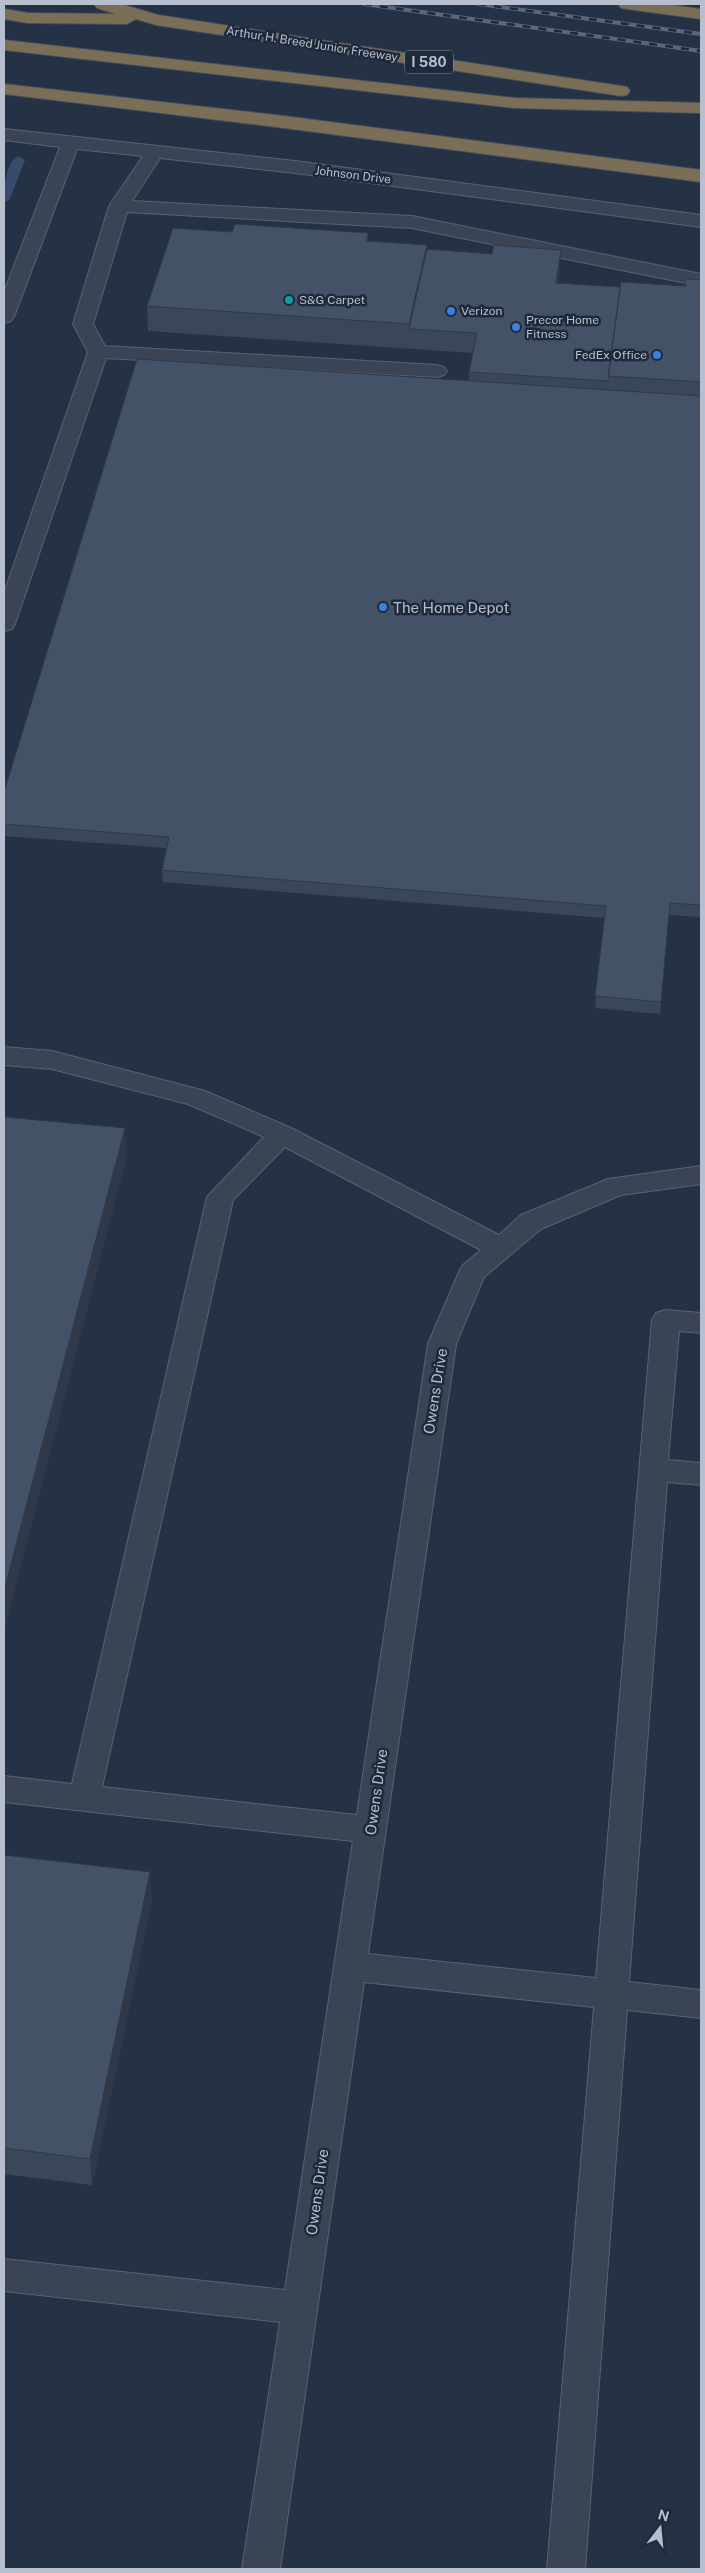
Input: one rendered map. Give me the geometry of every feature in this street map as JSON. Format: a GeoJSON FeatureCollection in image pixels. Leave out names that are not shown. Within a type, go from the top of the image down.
{"type":"FeatureCollection","features":[{"type":"Feature","properties":{"kind":"highway","name":"Arthur H. Breed Junior Freeway"},"geometry":{"type":"LineString","coordinates":[[103,4],[156,20],[701,104]]}},
{"type":"Feature","properties":{"kind":"highway"},"geometry":{"type":"LineString","coordinates":[[627,4],[701,14]]}},
{"type":"Feature","properties":{"kind":"highway"},"geometry":{"type":"LineString","coordinates":[[4,14],[28,18],[156,20]]}},
{"type":"Feature","properties":{"kind":"highway"},"geometry":{"type":"LineString","coordinates":[[4,44],[514,103],[701,108]]}},
{"type":"Feature","properties":{"kind":"highway"},"geometry":{"type":"LineString","coordinates":[[4,89],[284,122],[701,176]]}},
{"type":"Feature","properties":{"kind":"street","name":"Johnson Drive"},"geometry":{"type":"LineString","coordinates":[[4,135],[155,151],[701,221]]}},
{"type":"Feature","properties":{"kind":"street"},"geometry":{"type":"LineString","coordinates":[[4,317],[72,142]]}},
{"type":"Feature","properties":{"kind":"street"},"geometry":{"type":"LineString","coordinates":[[4,624],[98,352],[83,324],[120,206],[155,151]]}},
{"type":"Feature","properties":{"kind":"street"},"geometry":{"type":"LineString","coordinates":[[120,206],[412,222],[701,280]]}},
{"type":"Feature","properties":{"kind":"street"},"geometry":{"type":"LineString","coordinates":[[98,352],[437,371]]}},
{"type":"Feature","properties":{"kind":"street"},"geometry":{"type":"LineString","coordinates":[[4,1056],[52,1060],[196,1097],[282,1134],[501,1248]]}},
{"type":"Feature","properties":{"kind":"street"},"geometry":{"type":"LineString","coordinates":[[84,1798],[220,1197],[282,1134]]}},
{"type":"Feature","properties":{"kind":"street","name":"Owens Drive"},"geometry":{"type":"LineString","coordinates":[[261,2569],[442,1344],[473,1272],[531,1222],[617,1186],[701,1175]]}},
{"type":"Feature","properties":{"kind":"street"},"geometry":{"type":"LineString","coordinates":[[566,2569],[613,1995],[652,1470],[666,1320],[701,1324]]}},
{"type":"Feature","properties":{"kind":"street"},"geometry":{"type":"LineString","coordinates":[[652,1470],[701,1474]]}},
{"type":"Feature","properties":{"kind":"street"},"geometry":{"type":"LineString","coordinates":[[4,1789],[371,1830]]}},
{"type":"Feature","properties":{"kind":"street"},"geometry":{"type":"LineString","coordinates":[[350,1966],[701,2004]]}},
{"type":"Feature","properties":{"kind":"street"},"geometry":{"type":"LineString","coordinates":[[4,2275],[300,2308]]}},
{"type":"Feature","properties":{"kind":"building","name":"S&G Carpet"},"geometry":{"type":"Polygon","coordinates":[[[235,224],[368,233],[366,241],[427,245],[409,324],[147,306],[173,228],[232,232],[235,224]]]}},
{"type":"Feature","properties":{"kind":"building"},"geometry":{"type":"Polygon","coordinates":[[[494,245],[561,250],[556,283],[620,287],[608,381],[469,372],[477,333],[409,329],[427,249],[492,254],[494,245]]]}},
{"type":"Feature","properties":{"kind":"building","name":"FedEx Office"},"geometry":{"type":"Polygon","coordinates":[[[685,279],[701,280],[701,382],[608,376],[621,282],[685,286],[685,279]]]}},
{"type":"Feature","properties":{"kind":"building","name":"The Home Depot"},"geometry":{"type":"Polygon","coordinates":[[[137,359],[701,396],[701,905],[670,903],[661,1002],[595,996],[606,906],[162,870],[169,837],[4,824],[4,792],[137,359]]]}},
{"type":"Feature","properties":{"kind":"building"},"geometry":{"type":"Polygon","coordinates":[[[4,1117],[125,1128],[4,1591],[4,1117]]]}},
{"type":"Feature","properties":{"kind":"building"},"geometry":{"type":"Polygon","coordinates":[[[4,1855],[150,1872],[90,2159],[4,2148],[4,1855]]]}},
{"type":"Feature","properties":{"kind":"waterway"},"geometry":{"type":"LineString","coordinates":[[4,199],[19,160]]}},
{"type":"Feature","properties":{"kind":"railway"},"geometry":{"type":"LineString","coordinates":[[364,4],[701,51]]}},
{"type":"Feature","properties":{"kind":"railway"},"geometry":{"type":"LineString","coordinates":[[478,4],[701,34]]}},
{"type":"Feature","properties":{"kind":"place","name":"S&G Carpet"},"geometry":{"type":"Point","coordinates":[289,300]}},
{"type":"Feature","properties":{"kind":"place","name":"Verizon"},"geometry":{"type":"Point","coordinates":[451,311]}},
{"type":"Feature","properties":{"kind":"place","name":"Precor Home Fitness"},"geometry":{"type":"Point","coordinates":[516,327]}},
{"type":"Feature","properties":{"kind":"place","name":"FedEx Office"},"geometry":{"type":"Point","coordinates":[657,355]}},
{"type":"Feature","properties":{"kind":"place","name":"The Home Depot"},"geometry":{"type":"Point","coordinates":[383,607]}}]}
